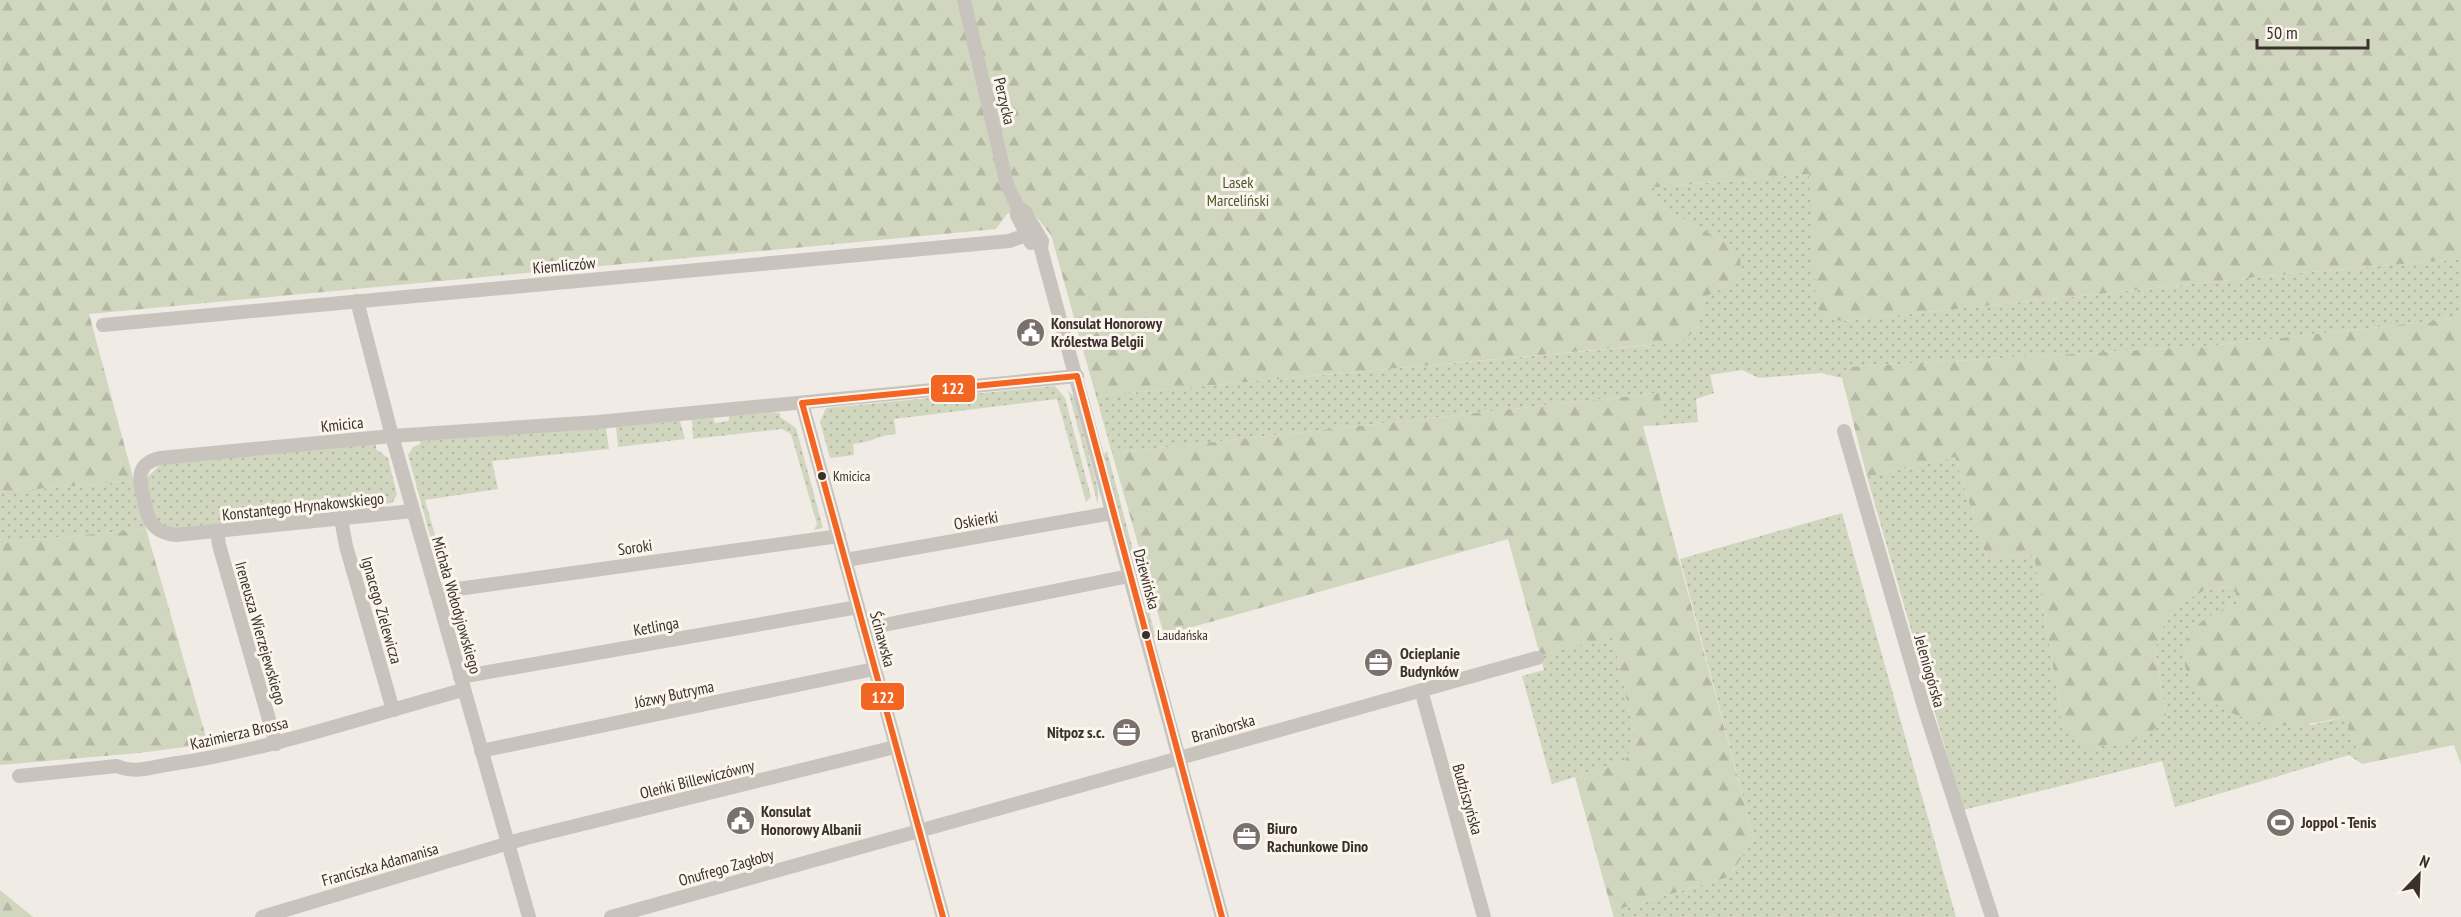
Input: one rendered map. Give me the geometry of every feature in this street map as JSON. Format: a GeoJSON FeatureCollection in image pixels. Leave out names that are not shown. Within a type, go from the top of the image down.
{"type":"FeatureCollection","features":[{"type":"Feature","properties":{"kind":"street","name":"Perzycka"},"geometry":{"type":"LineString","coordinates":[[964,0],[1007,185],[1018,207]]}},
{"type":"Feature","properties":{"kind":"street","name":"Dziewińska"},"geometry":{"type":"LineString","coordinates":[[1041,249],[1033,247],[1017,215],[1018,207],[1025,212],[1042,241],[1041,249],[1222,917]]}},
{"type":"Feature","properties":{"kind":"street","name":"Kiemliczów"},"geometry":{"type":"LineString","coordinates":[[103,325],[988,243],[1027,235]]}},
{"type":"Feature","properties":{"kind":"street","name":"Michała Wołodyjowskiego"},"geometry":{"type":"LineString","coordinates":[[357,301],[392,436],[529,917]]}},
{"type":"Feature","properties":{"kind":"street","name":"Kmicica"},"geometry":{"type":"LineString","coordinates":[[197,533],[167,534],[153,526],[139,480],[146,463],[160,458],[392,436],[598,423],[1077,376]]}},
{"type":"Feature","properties":{"kind":"street","name":"Ścinawska"},"geometry":{"type":"LineString","coordinates":[[802,403],[943,917]]}},
{"type":"Feature","properties":{"kind":"street","name":"Jeleniogórska"},"geometry":{"type":"LineString","coordinates":[[1844,431],[1924,707],[1992,917]]}},
{"type":"Feature","properties":{"kind":"street","name":"Konstantego Hrynakowskiego"},"geometry":{"type":"LineString","coordinates":[[197,533],[413,511]]}},
{"type":"Feature","properties":{"kind":"street","name":"Oskierki"},"geometry":{"type":"LineString","coordinates":[[846,560],[1112,513]]}},
{"type":"Feature","properties":{"kind":"street","name":"Ignacego Zielewicza"},"geometry":{"type":"LineString","coordinates":[[341,519],[346,546],[393,710]]}},
{"type":"Feature","properties":{"kind":"street","name":"Ireneusza Wierzejewskiego"},"geometry":{"type":"LineString","coordinates":[[218,531],[219,545],[276,744]]}},
{"type":"Feature","properties":{"kind":"street","name":"Soroki"},"geometry":{"type":"LineString","coordinates":[[436,592],[839,536]]}},
{"type":"Feature","properties":{"kind":"street"},"geometry":{"type":"LineString","coordinates":[[864,629],[1129,576]]}},
{"type":"Feature","properties":{"kind":"street","name":"Ketlinga"},"geometry":{"type":"LineString","coordinates":[[461,683],[858,607]]}},
{"type":"Feature","properties":{"kind":"street","name":"Braniborska"},"geometry":{"type":"LineString","coordinates":[[919,830],[1537,658]]}},
{"type":"Feature","properties":{"kind":"street","name":"Józwy Butryma"},"geometry":{"type":"LineString","coordinates":[[480,751],[874,669]]}},
{"type":"Feature","properties":{"kind":"street","name":"Kazimierza Brossa"},"geometry":{"type":"LineString","coordinates":[[19,776],[117,766],[126,770],[143,770],[221,757],[276,744],[393,710],[461,683]]}},
{"type":"Feature","properties":{"kind":"street","name":"Budziszyńska"},"geometry":{"type":"LineString","coordinates":[[1421,690],[1484,917]]}},
{"type":"Feature","properties":{"kind":"street","name":"Oleńki Billewiczówny"},"geometry":{"type":"LineString","coordinates":[[507,844],[895,747]]}},
{"type":"Feature","properties":{"kind":"street","name":"Onufrego Zagłoby"},"geometry":{"type":"LineString","coordinates":[[612,917],[919,830]]}},
{"type":"Feature","properties":{"kind":"street","name":"Franciszka Adamanisa"},"geometry":{"type":"LineString","coordinates":[[262,917],[507,844]]}},
{"type":"Feature","properties":{"kind":"green space","name":"Lasek Marceliński"},"geometry":{"type":"Polygon","coordinates":[[[0,0],[2461,0],[2461,259],[2267,276],[1842,321],[1827,319],[1816,306],[1809,174],[1647,188],[1659,206],[1731,245],[1740,257],[1741,272],[1728,285],[1705,297],[1697,330],[1680,342],[1096,396],[1051,235],[1031,210],[1007,214],[996,229],[89,314],[134,481],[0,492],[0,0]]]}},
{"type":"Feature","properties":{"kind":"green space"},"geometry":{"type":"Polygon","coordinates":[[[1809,174],[1827,319],[1842,321],[2267,276],[2461,259],[2461,318],[2208,346],[1848,367],[1842,378],[1821,373],[1759,378],[1742,370],[1710,375],[1714,393],[1696,399],[1698,422],[1663,425],[1658,393],[1112,453],[1096,396],[1651,345],[1697,330],[1705,297],[1728,285],[1731,245],[1659,206],[1646,188],[1809,174]]]}},
{"type":"Feature","properties":{"kind":"green space"},"geometry":{"type":"Polygon","coordinates":[[[2461,318],[2461,765],[2454,745],[2362,764],[2345,717],[2300,725],[2273,725],[2255,722],[2237,715],[2219,706],[2203,694],[2191,680],[2185,665],[2186,648],[2199,624],[2215,613],[2238,603],[2234,586],[2205,590],[2169,611],[2155,650],[2166,715],[2148,737],[2085,749],[2064,731],[2034,555],[1987,559],[1955,457],[1867,477],[1842,378],[1848,367],[2208,346],[2461,318]]]}},
{"type":"Feature","properties":{"kind":"green space"},"geometry":{"type":"Polygon","coordinates":[[[1055,386],[1065,398],[1091,497],[1086,502],[1057,399],[894,419],[896,434],[853,444],[854,455],[830,458],[820,422],[826,408],[1055,386]]]}},
{"type":"Feature","properties":{"kind":"green space"},"geometry":{"type":"Polygon","coordinates":[[[1068,390],[1074,397],[1098,489],[1098,505],[1068,390]]]}},
{"type":"Feature","properties":{"kind":"green space"},"geometry":{"type":"Polygon","coordinates":[[[1659,393],[1663,425],[1643,426],[1754,838],[1729,877],[1612,911],[1575,777],[1624,762],[1636,741],[1613,638],[1540,655],[1508,539],[1164,635],[1112,453],[1659,393]]]}},
{"type":"Feature","properties":{"kind":"green space"},"geometry":{"type":"Polygon","coordinates":[[[780,413],[780,417],[796,428],[823,528],[814,530],[817,524],[791,434],[782,429],[693,439],[692,420],[713,418],[715,423],[728,421],[730,416],[780,413]]]}},
{"type":"Feature","properties":{"kind":"green space"},"geometry":{"type":"Polygon","coordinates":[[[680,421],[685,439],[618,447],[616,427],[680,421]]]}},
{"type":"Feature","properties":{"kind":"green space"},"geometry":{"type":"Polygon","coordinates":[[[606,428],[609,449],[492,461],[498,489],[425,500],[440,553],[435,554],[408,455],[413,447],[420,444],[420,441],[606,428]]]}},
{"type":"Feature","properties":{"kind":"green space"},"geometry":{"type":"Polygon","coordinates":[[[376,444],[376,449],[388,458],[397,495],[392,503],[384,504],[385,508],[173,529],[157,522],[144,480],[161,464],[376,444]]]}},
{"type":"Feature","properties":{"kind":"green space"},"geometry":{"type":"Polygon","coordinates":[[[1107,451],[1156,638],[1152,636],[1104,454],[1107,451]]]}},
{"type":"Feature","properties":{"kind":"green space"},"geometry":{"type":"Polygon","coordinates":[[[1955,457],[1987,559],[2034,555],[2064,731],[2166,715],[2155,650],[2169,610],[2205,590],[2234,586],[2238,603],[2219,611],[2206,620],[2195,632],[2185,650],[2311,725],[2346,717],[2362,764],[2349,755],[2175,807],[2162,761],[1963,810],[1867,477],[1955,457]]]}},
{"type":"Feature","properties":{"kind":"green space"},"geometry":{"type":"Polygon","coordinates":[[[134,481],[146,529],[0,543],[0,492],[134,481]]]}},
{"type":"Feature","properties":{"kind":"green space"},"geometry":{"type":"Polygon","coordinates":[[[1842,513],[1956,917],[1614,917],[1612,911],[1729,877],[1754,838],[1680,559],[1842,513]]]}},
{"type":"Feature","properties":{"kind":"green space"},"geometry":{"type":"Polygon","coordinates":[[[146,529],[208,744],[139,753],[0,765],[0,543],[146,529]]]}},
{"type":"Feature","properties":{"kind":"green space"},"geometry":{"type":"Polygon","coordinates":[[[1613,637],[1636,741],[1624,762],[1552,784],[1522,676],[1544,670],[1540,655],[1613,637]]]}},
{"type":"Feature","properties":{"kind":"green space"},"geometry":{"type":"Polygon","coordinates":[[[0,890],[33,917],[0,917],[0,890]]]}},
{"type":"Feature","properties":{"kind":"transit line","name":"122"},"geometry":{"type":"LineString","coordinates":[[943,917],[802,403],[1077,376],[1222,917]]}},
{"type":"Feature","properties":{"kind":"place","name":"Konsulat Honorowy Królestwa Belgii"},"geometry":{"type":"Point","coordinates":[1030,332]}},
{"type":"Feature","properties":{"kind":"place","name":"Kmicica"},"geometry":{"type":"Point","coordinates":[822,476]}},
{"type":"Feature","properties":{"kind":"place","name":"Laudańska"},"geometry":{"type":"Point","coordinates":[1146,635]}},
{"type":"Feature","properties":{"kind":"place","name":"Ocieplanie Budynków"},"geometry":{"type":"Point","coordinates":[1379,662]}},
{"type":"Feature","properties":{"kind":"place","name":"Nitpoz s.c."},"geometry":{"type":"Point","coordinates":[1126,732]}},
{"type":"Feature","properties":{"kind":"place","name":"Konsulat Honorowy Albanii"},"geometry":{"type":"Point","coordinates":[740,820]}},
{"type":"Feature","properties":{"kind":"place","name":"Joppol - Tenis"},"geometry":{"type":"Point","coordinates":[2280,822]}},
{"type":"Feature","properties":{"kind":"place","name":"Biuro Rachunkowe Dino"},"geometry":{"type":"Point","coordinates":[1246,837]}}]}
